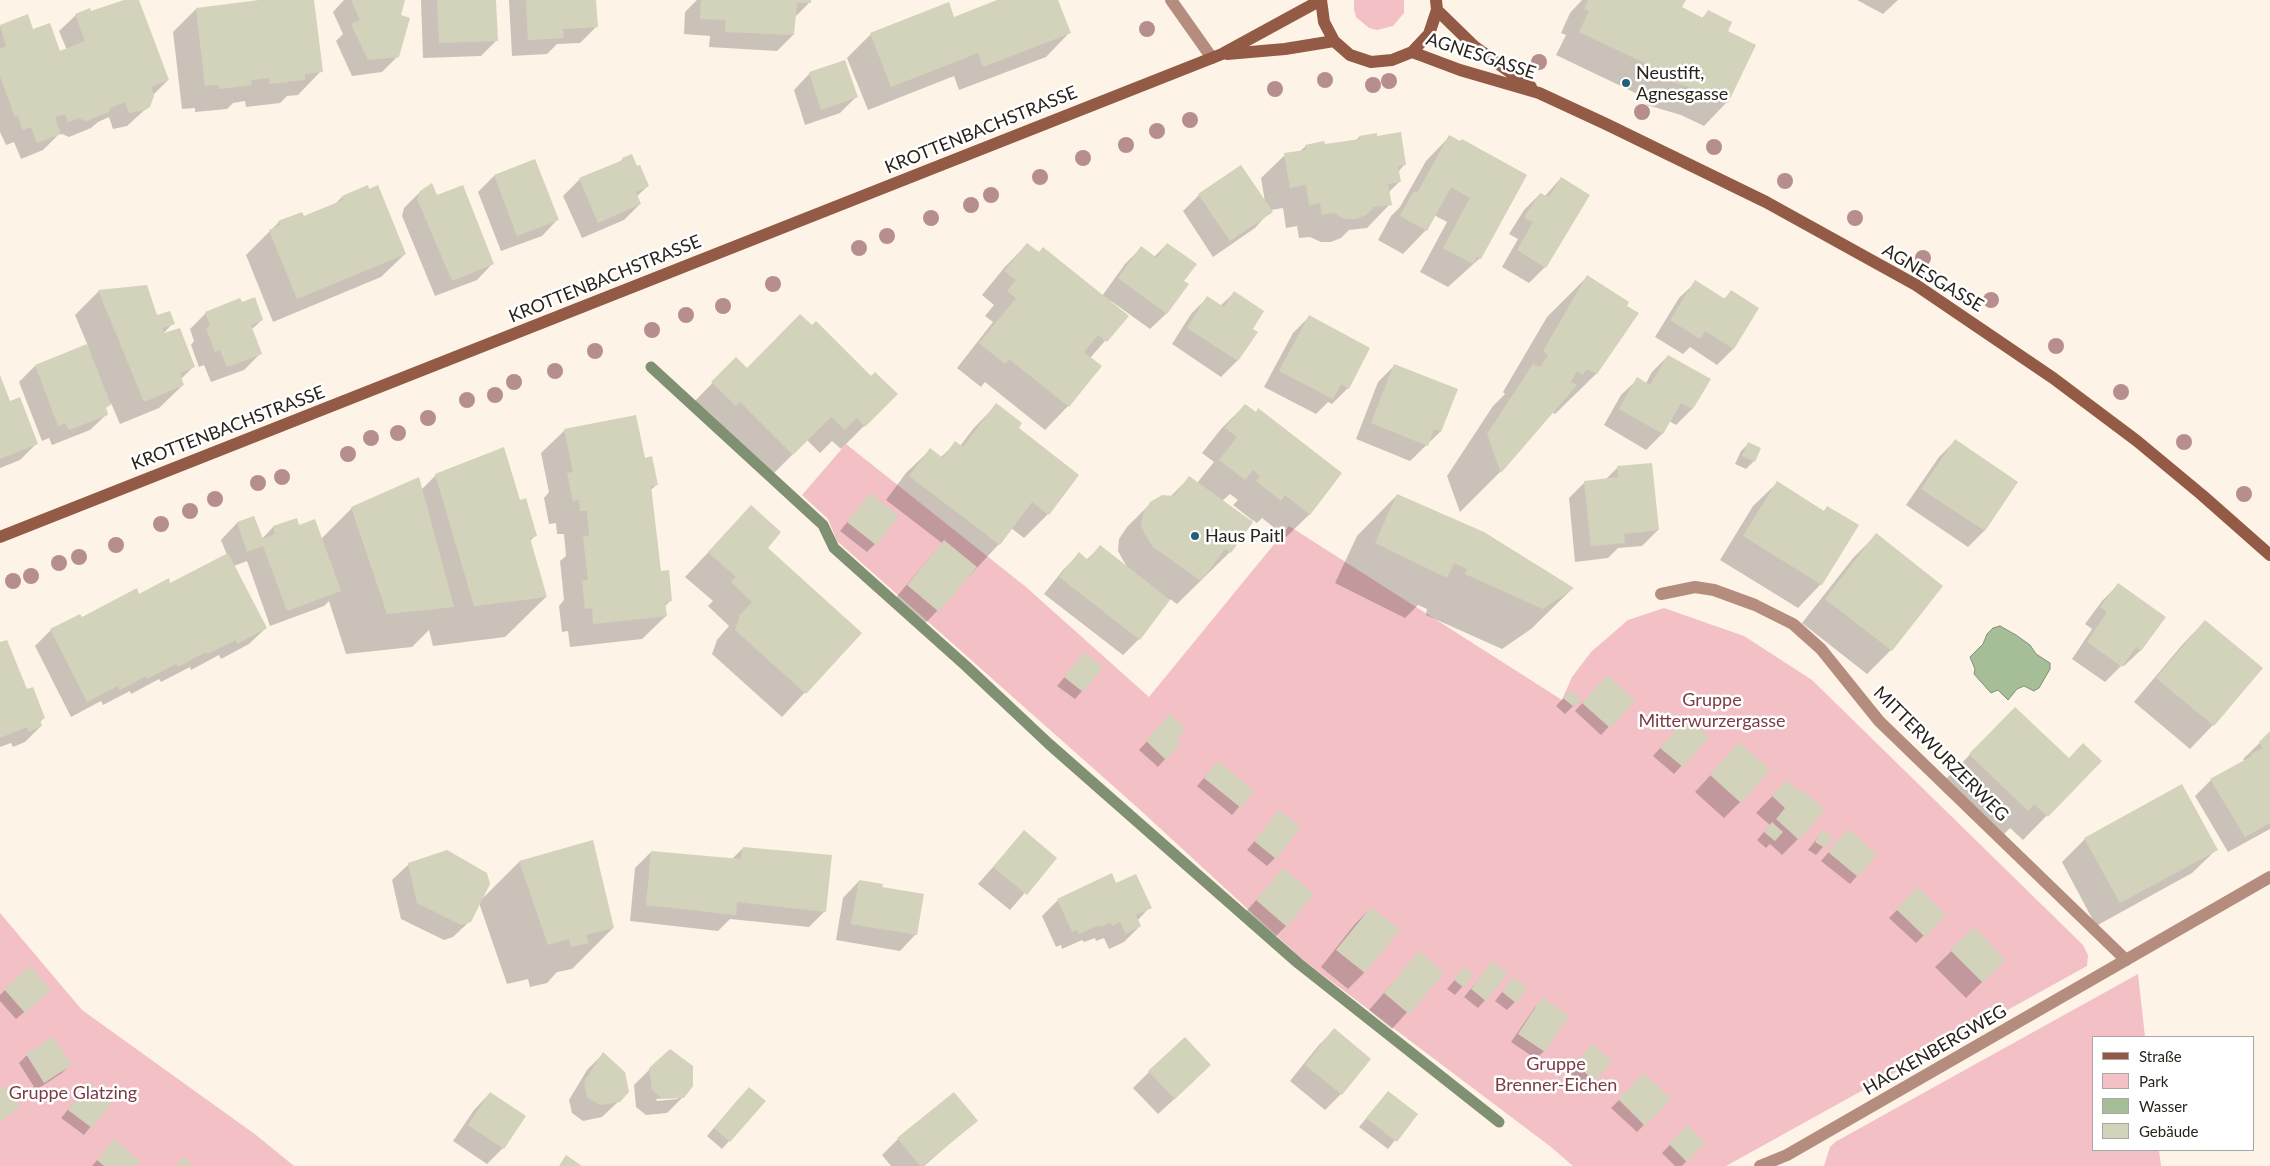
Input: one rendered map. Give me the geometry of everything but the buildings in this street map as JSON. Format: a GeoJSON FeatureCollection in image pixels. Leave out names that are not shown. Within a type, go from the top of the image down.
{"type":"FeatureCollection","features":[{"type":"Feature","properties":{"kind":"main road","name":"KROTTENBACHSTRASSE"},"geometry":{"type":"LineString","coordinates":[[0,537],[1217,56],[1321,0]]}},
{"type":"Feature","properties":{"kind":"main road"},"geometry":{"type":"LineString","coordinates":[[1321,0],[1324,22],[1334,41],[1350,54],[1370,62],[1392,60],[1412,52],[1429,34],[1436,5]]}},
{"type":"Feature","properties":{"kind":"main road","name":"AGNESGASSE"},"geometry":{"type":"LineString","coordinates":[[1436,5],[1475,47],[1539,93]]}},
{"type":"Feature","properties":{"kind":"main road","name":"KROTTENBACHSTRASSE"},"geometry":{"type":"LineString","coordinates":[[1217,56],[1285,49],[1334,41]]}},
{"type":"Feature","properties":{"kind":"main road","name":"AGNESGASSE"},"geometry":{"type":"LineString","coordinates":[[1412,52],[1460,70],[1539,93],[1766,202],[1916,285],[2022,356],[2137,441],[2270,555]]}},
{"type":"Feature","properties":{"kind":"street"},"geometry":{"type":"LineString","coordinates":[[1170,0],[1217,56]]}},
{"type":"Feature","properties":{"kind":"street","name":"MITTERWURZERWEG"},"geometry":{"type":"LineString","coordinates":[[1661,594],[1694,587],[1714,590],[1756,605],[1793,624],[1821,650],[1880,721],[2126,960]]}},
{"type":"Feature","properties":{"kind":"street","name":"HACKENBERGWEG"},"geometry":{"type":"LineString","coordinates":[[1760,1166],[1790,1160],[2126,960],[2270,877]]}},
{"type":"Feature","properties":{"kind":"green space"},"geometry":{"type":"Polygon","coordinates":[[[1354,0],[1404,0],[1404,13],[1393,26],[1377,30],[1369,28],[1356,17],[1354,0]]]}},
{"type":"Feature","properties":{"kind":"green space"},"geometry":{"type":"Polygon","coordinates":[[[846,444],[1026,587],[1149,697],[1289,526],[1562,700],[1572,677],[1591,652],[1628,620],[1664,608],[1744,636],[1812,680],[2083,945],[2088,955],[2087,966],[1726,1166],[1573,1166],[1551,1147],[1303,960],[1138,808],[837,541],[828,519],[802,495],[846,444]]]}},
{"type":"Feature","properties":{"kind":"green space","name":"Gruppe Glatzing"},"geometry":{"type":"Polygon","coordinates":[[[0,913],[82,1010],[256,1135],[294,1166],[0,1166],[0,913]]]}},
{"type":"Feature","properties":{"kind":"green space"},"geometry":{"type":"Polygon","coordinates":[[[2138,974],[2145,1036],[2092,1036],[2092,1151],[2159,1151],[2161,1166],[1824,1166],[1830,1147],[1835,1142],[2138,974]]]}},
{"type":"Feature","properties":{"kind":"water"},"geometry":{"type":"Polygon","coordinates":[[[2000,626],[2030,645],[2036,654],[2050,663],[2050,669],[2039,688],[2034,691],[2024,686],[2017,689],[2008,700],[1998,690],[1991,693],[1974,674],[1975,669],[1970,657],[1983,644],[1987,634],[1993,628],[2000,626]]]}},
{"type":"Feature","properties":{"kind":"waterway"},"geometry":{"type":"LineString","coordinates":[[651,367],[823,525],[834,548],[966,666],[1049,744],[1298,963],[1499,1122]]}},
{"type":"Feature","properties":{"kind":"place","name":"Neustift, Agnesgasse"},"geometry":{"type":"Point","coordinates":[1626,83]}},
{"type":"Feature","properties":{"kind":"place","name":"Haus Paitl"},"geometry":{"type":"Point","coordinates":[1195,536]}},
{"type":"Feature","properties":{"kind":"park label","name":"Gruppe Mitterwurzergasse"},"geometry":{"type":"Point","coordinates":[1712,710]}},
{"type":"Feature","properties":{"kind":"park label","name":"Gruppe Brenner-Eichen"},"geometry":{"type":"Point","coordinates":[1556,1074]}}]}
